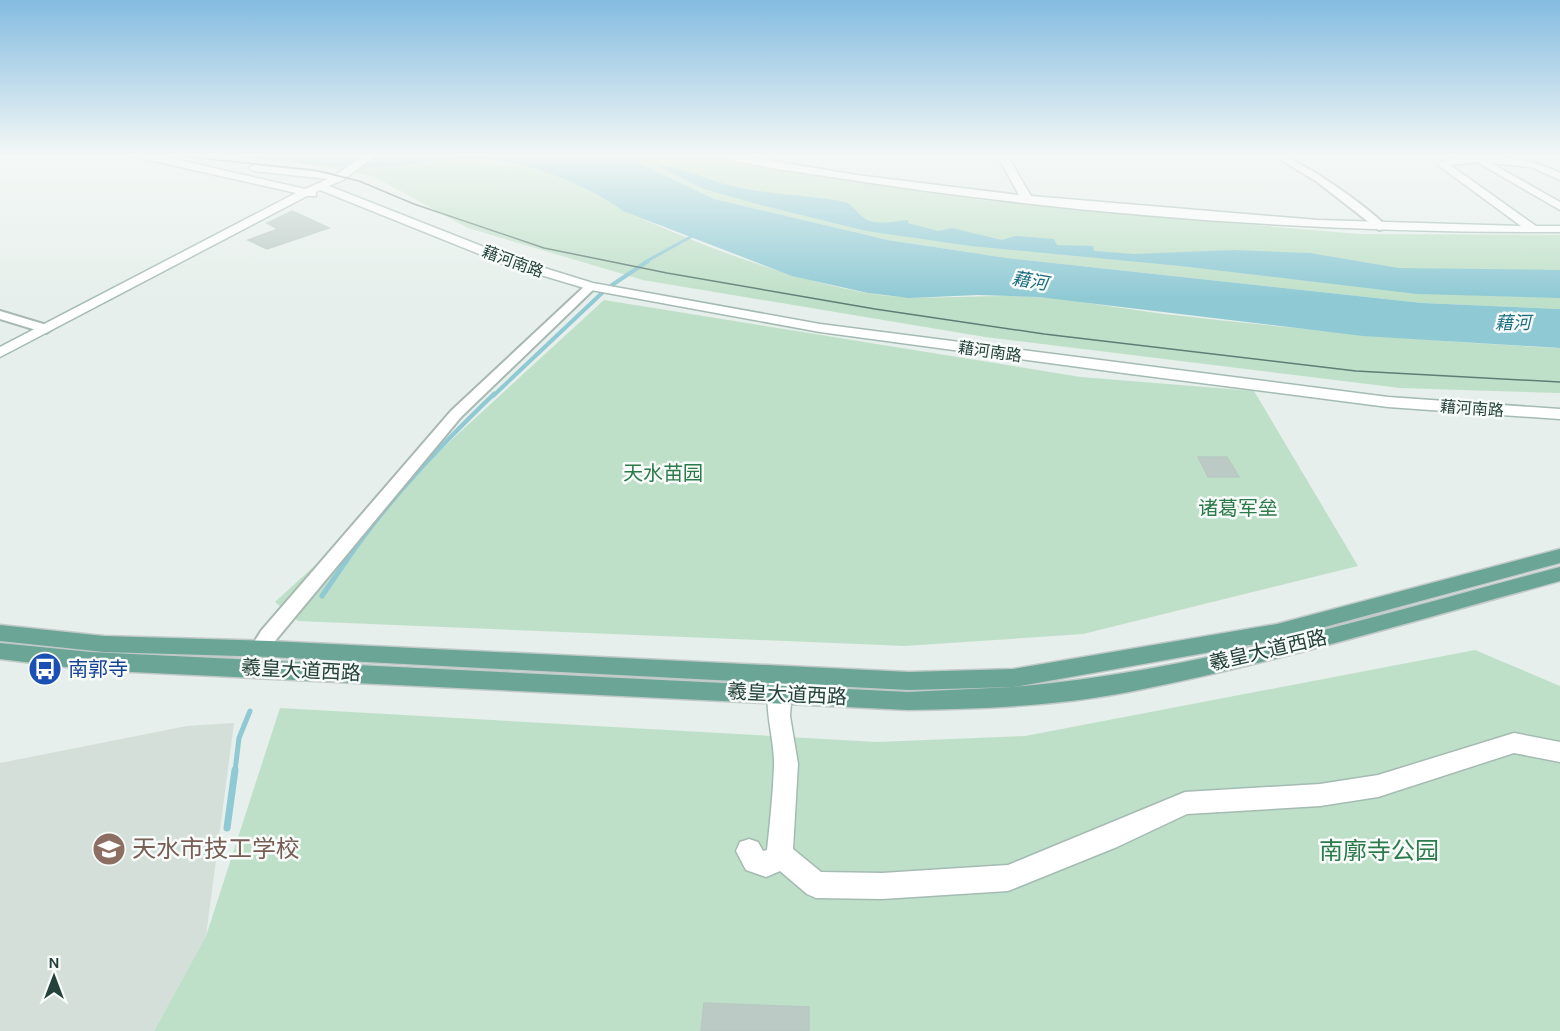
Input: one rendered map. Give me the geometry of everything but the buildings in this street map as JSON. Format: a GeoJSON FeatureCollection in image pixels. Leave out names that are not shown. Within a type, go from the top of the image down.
{"type":"FeatureCollection","features":[{"type":"Feature","properties":{"kind":"main road"},"geometry":{"type":"LineString","coordinates":[[0,353],[281,203]]}},
{"type":"Feature","properties":{"kind":"main road","name":"藉河南路"},"geometry":{"type":"LineString","coordinates":[[359,203],[407,229],[431,230]]}},
{"type":"Feature","properties":{"kind":"main road","name":"藉河南路"},"geometry":{"type":"LineString","coordinates":[[369,203],[508,261],[591,286],[820,328],[1388,402],[1560,414]]}},
{"type":"Feature","properties":{"kind":"main road","name":"藉河南路"},"geometry":{"type":"LineString","coordinates":[[388,203],[431,230]]}},
{"type":"Feature","properties":{"kind":"main road"},"geometry":{"type":"LineString","coordinates":[[1068,203],[1165,213],[1383,228],[1560,229]]}},
{"type":"Feature","properties":{"kind":"main road"},"geometry":{"type":"LineString","coordinates":[[1497,203],[1533,229]]}},
{"type":"Feature","properties":{"kind":"main road","name":"羲皇大道西路"},"geometry":{"type":"LineString","coordinates":[[0,633],[104,644],[260,649],[780,695],[909,681],[1013,678],[1099,666],[1277,632],[1560,556]]}},
{"type":"Feature","properties":{"kind":"main road","name":"羲皇大道西路"},"geometry":{"type":"LineString","coordinates":[[0,651],[91,661],[908,701],[943,700],[1050,693],[1128,683],[1297,644],[1560,574]]}},
{"type":"Feature","properties":{"kind":"main road"},"geometry":{"type":"LineString","coordinates":[[749,851],[755,861],[766,864],[777,859],[780,854],[786,764],[780,695]]}},
{"type":"Feature","properties":{"kind":"main road"},"geometry":{"type":"LineString","coordinates":[[780,854],[816,885],[882,886],[1008,878],[1108,838],[1185,803],[1320,795],[1378,786],[1460,758],[1514,743],[1560,752]]}},
{"type":"Feature","properties":{"kind":"street"},"geometry":{"type":"LineString","coordinates":[[1350,203],[1383,228]]}},
{"type":"Feature","properties":{"kind":"street"},"geometry":{"type":"LineString","coordinates":[[260,649],[268,636],[342,546],[456,414],[591,286]]}},
{"type":"Feature","properties":{"kind":"street"},"geometry":{"type":"LineString","coordinates":[[0,315],[46,329]]}},
{"type":"Feature","properties":{"kind":"shaded area","name":"天水市技工学校"},"geometry":{"type":"Polygon","coordinates":[[[234,723],[206,936],[154,1031],[0,1031],[0,763],[187,726],[234,723]]]}},
{"type":"Feature","properties":{"kind":"green space"},"geometry":{"type":"Polygon","coordinates":[[[423,203],[613,203],[623,210],[684,237],[745,260],[837,287],[888,296],[1037,297],[1164,314],[1324,331],[1560,348],[1560,393],[1400,388],[985,337],[643,280],[468,228],[423,203]]]}},
{"type":"Feature","properties":{"kind":"green space"},"geometry":{"type":"Polygon","coordinates":[[[731,203],[1013,203],[1359,234],[1560,235],[1560,309],[1422,303],[1007,258],[888,240],[731,203]]]}},
{"type":"Feature","properties":{"kind":"green space","name":"天水苗园"},"geometry":{"type":"Polygon","coordinates":[[[604,300],[1081,377],[1254,391],[1358,566],[1083,634],[905,646],[298,621],[275,602],[604,300]]]}},
{"type":"Feature","properties":{"kind":"green space","name":"南廓寺公园"},"geometry":{"type":"Polygon","coordinates":[[[1475,650],[1560,686],[1560,1031],[154,1031],[206,936],[280,708],[877,742],[1025,736],[1475,650]]]}},
{"type":"Feature","properties":{"kind":"water","name":"藉河"},"geometry":{"type":"Polygon","coordinates":[[[612,203],[731,203],[888,240],[1007,258],[1422,303],[1560,309],[1560,348],[1363,336],[1038,297],[978,295],[909,298],[868,293],[792,276],[623,211],[612,203]]]}},
{"type":"Feature","properties":{"kind":"water"},"geometry":{"type":"Polygon","coordinates":[[[754,203],[847,203],[864,218],[873,222],[908,220],[908,223],[938,231],[952,228],[1002,240],[1015,236],[1054,239],[1057,245],[1093,246],[1094,251],[1134,254],[1233,250],[1310,253],[1398,268],[1560,270],[1560,298],[1417,294],[1181,266],[971,246],[866,231],[754,203]]]}},
{"type":"Feature","properties":{"kind":"waterway"},"geometry":{"type":"LineString","coordinates":[[645,262],[694,235]]}},
{"type":"Feature","properties":{"kind":"waterway"},"geometry":{"type":"LineString","coordinates":[[612,285],[648,261]]}},
{"type":"Feature","properties":{"kind":"waterway"},"geometry":{"type":"LineString","coordinates":[[493,396],[602,293]]}},
{"type":"Feature","properties":{"kind":"waterway"},"geometry":{"type":"LineString","coordinates":[[345,563],[378,518],[415,475],[494,394]]}},
{"type":"Feature","properties":{"kind":"waterway"},"geometry":{"type":"LineString","coordinates":[[322,596],[346,561]]}},
{"type":"Feature","properties":{"kind":"waterway"},"geometry":{"type":"LineString","coordinates":[[235,771],[239,738],[250,711]]}},
{"type":"Feature","properties":{"kind":"waterway"},"geometry":{"type":"LineString","coordinates":[[227,828],[235,770]]}},
{"type":"Feature","properties":{"kind":"tram line"},"geometry":{"type":"LineString","coordinates":[[412,203],[544,248],[667,273],[875,309],[1044,334],[1356,371],[1560,382]]}},
{"type":"Feature","properties":{"kind":"place","name":"南郭寺"},"geometry":{"type":"Point","coordinates":[45,669]}},
{"type":"Feature","properties":{"kind":"place","name":"天水市技工学校"},"geometry":{"type":"Point","coordinates":[109,849]}},
{"type":"Feature","properties":{"kind":"park label","name":"诸葛军垒"},"geometry":{"type":"Point","coordinates":[1238,508]}}]}
